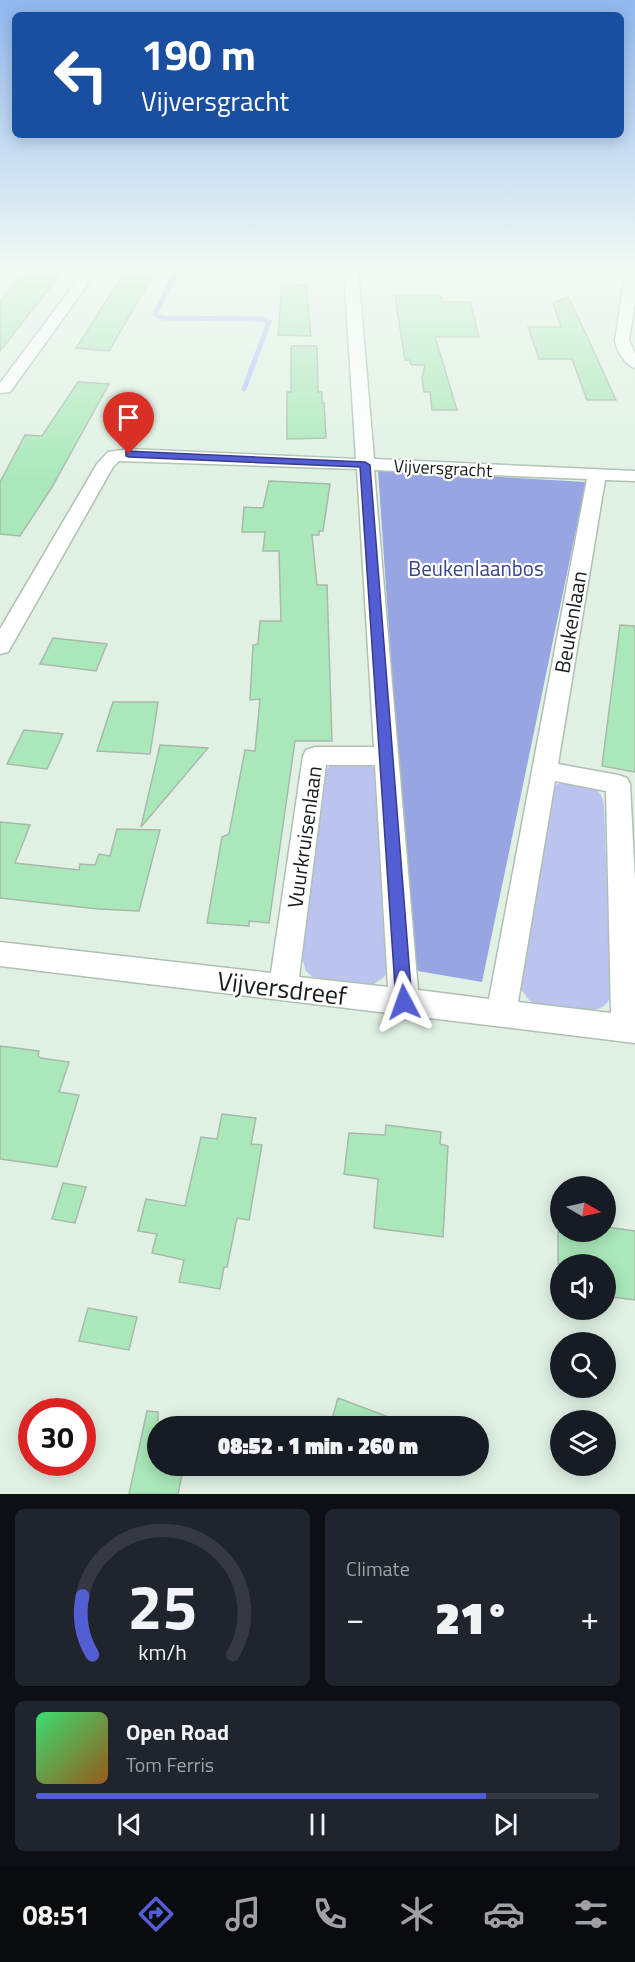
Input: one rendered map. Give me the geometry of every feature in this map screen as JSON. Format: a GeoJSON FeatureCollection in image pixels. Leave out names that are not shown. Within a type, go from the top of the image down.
{"type":"FeatureCollection","features":[{"type":"Feature","properties":{"kind":"street"},"geometry":{"type":"LineString","coordinates":[[4,390],[41,340]]}},
{"type":"Feature","properties":{"kind":"street"},"geometry":{"type":"LineString","coordinates":[[356,340],[404,1002]]}},
{"type":"Feature","properties":{"kind":"street"},"geometry":{"type":"LineString","coordinates":[[622,340],[623,347],[635,363]]}},
{"type":"Feature","properties":{"kind":"street","name":"Vijversgracht"},"geometry":{"type":"LineString","coordinates":[[0,647],[106,464],[114,456],[129,454],[635,477]]}},
{"type":"Feature","properties":{"kind":"street","name":"Beukenlaan"},"geometry":{"type":"LineString","coordinates":[[501,1014],[597,475]]}},
{"type":"Feature","properties":{"kind":"street","name":"Vuurkruisenlaan"},"geometry":{"type":"LineString","coordinates":[[283,988],[315,756],[386,756]]}},
{"type":"Feature","properties":{"kind":"street"},"geometry":{"type":"LineString","coordinates":[[544,770],[618,784],[631,1029]]}},
{"type":"Feature","properties":{"kind":"street","name":"Vijversdreef"},"geometry":{"type":"LineString","coordinates":[[0,954],[631,1029]]}},
{"type":"Feature","properties":{"kind":"shaded area"},"geometry":{"type":"Polygon","coordinates":[[[356,762],[376,768],[390,968],[384,977],[374,984],[319,983],[306,971],[302,958],[325,771],[331,765],[356,762]]]}},
{"type":"Feature","properties":{"kind":"shaded area"},"geometry":{"type":"Polygon","coordinates":[[[562,782],[589,785],[599,792],[604,805],[611,996],[604,1006],[585,1011],[541,1007],[531,1002],[520,988],[553,792],[556,785],[562,782]]]}},
{"type":"Feature","properties":{"kind":"green space","name":"Beukenlaanbos"},"geometry":{"type":"Polygon","coordinates":[[[378,470],[586,482],[482,982],[412,970],[378,470]]]}},
{"type":"Feature","properties":{"kind":"building"},"geometry":{"type":"Polygon","coordinates":[[[0,340],[9,340],[0,351],[0,340]]]}},
{"type":"Feature","properties":{"kind":"building"},"geometry":{"type":"Polygon","coordinates":[[[81,340],[116,340],[109,351],[76,348],[81,340]]]}},
{"type":"Feature","properties":{"kind":"building"},"geometry":{"type":"Polygon","coordinates":[[[402,340],[436,340],[457,410],[432,410],[430,392],[424,392],[422,378],[425,365],[411,365],[410,360],[405,360],[402,340]]]}},
{"type":"Feature","properties":{"kind":"building"},"geometry":{"type":"Polygon","coordinates":[[[532,340],[589,340],[616,400],[587,400],[572,359],[539,359],[532,340]]]}},
{"type":"Feature","properties":{"kind":"building"},"geometry":{"type":"Polygon","coordinates":[[[291,346],[317,346],[318,392],[322,392],[322,403],[324,403],[326,438],[287,439],[287,392],[291,392],[291,346]]]}},
{"type":"Feature","properties":{"kind":"building"},"geometry":{"type":"Polygon","coordinates":[[[78,382],[109,384],[52,487],[20,536],[0,534],[0,482],[25,435],[42,436],[78,382]]]}},
{"type":"Feature","properties":{"kind":"building"},"geometry":{"type":"Polygon","coordinates":[[[269,481],[330,484],[323,531],[319,531],[319,535],[312,535],[317,585],[327,585],[332,741],[295,741],[269,923],[249,921],[249,926],[207,923],[222,837],[229,834],[245,750],[255,751],[260,699],[250,700],[253,645],[258,644],[260,621],[281,621],[279,551],[263,551],[265,532],[242,532],[244,507],[263,508],[269,481]]]}},
{"type":"Feature","properties":{"kind":"building"},"geometry":{"type":"Polygon","coordinates":[[[620,625],[635,626],[635,772],[602,766],[620,625]]]}},
{"type":"Feature","properties":{"kind":"building"},"geometry":{"type":"Polygon","coordinates":[[[53,638],[107,644],[96,671],[40,664],[53,638]]]}},
{"type":"Feature","properties":{"kind":"building"},"geometry":{"type":"Polygon","coordinates":[[[113,702],[158,702],[150,754],[97,751],[113,702]]]}},
{"type":"Feature","properties":{"kind":"building"},"geometry":{"type":"Polygon","coordinates":[[[24,730],[63,734],[47,769],[7,764],[24,730]]]}},
{"type":"Feature","properties":{"kind":"building"},"geometry":{"type":"Polygon","coordinates":[[[160,745],[208,748],[141,827],[160,745]]]}},
{"type":"Feature","properties":{"kind":"building"},"geometry":{"type":"Polygon","coordinates":[[[0,822],[30,825],[15,863],[79,870],[80,864],[95,865],[99,854],[110,856],[117,829],[160,830],[139,911],[98,909],[0,898],[0,822]]]}},
{"type":"Feature","properties":{"kind":"building"},"geometry":{"type":"Polygon","coordinates":[[[0,1046],[39,1051],[38,1056],[41,1058],[69,1062],[59,1092],[79,1095],[57,1167],[0,1159],[0,1046]]]}},
{"type":"Feature","properties":{"kind":"building"},"geometry":{"type":"Polygon","coordinates":[[[222,1114],[256,1118],[251,1144],[262,1145],[249,1220],[237,1218],[220,1289],[179,1282],[184,1260],[152,1253],[157,1234],[138,1231],[146,1199],[185,1206],[201,1137],[217,1139],[222,1114]]]}},
{"type":"Feature","properties":{"kind":"building"},"geometry":{"type":"Polygon","coordinates":[[[386,1125],[441,1132],[440,1144],[448,1146],[443,1237],[374,1228],[378,1179],[344,1174],[349,1133],[385,1135],[386,1125]]]}},
{"type":"Feature","properties":{"kind":"building"},"geometry":{"type":"Polygon","coordinates":[[[63,1183],[86,1187],[75,1223],[52,1219],[63,1183]]]}},
{"type":"Feature","properties":{"kind":"building"},"geometry":{"type":"Polygon","coordinates":[[[616,1228],[635,1231],[635,1300],[616,1297],[616,1254],[558,1254],[558,1242],[616,1242],[616,1228]]]}},
{"type":"Feature","properties":{"kind":"building"},"geometry":{"type":"Polygon","coordinates":[[[88,1308],[137,1317],[129,1350],[79,1341],[88,1308]]]}},
{"type":"Feature","properties":{"kind":"building"},"geometry":{"type":"Polygon","coordinates":[[[338,1398],[386,1416],[333,1416],[338,1398]]]}},
{"type":"Feature","properties":{"kind":"building"},"geometry":{"type":"Polygon","coordinates":[[[147,1411],[158,1412],[158,1416],[147,1416],[147,1476],[182,1476],[178,1494],[129,1494],[147,1411]]]}},
{"type":"Feature","properties":{"kind":"waterway"},"geometry":{"type":"LineString","coordinates":[[244,389],[262,340]]}},
{"type":"Feature","properties":{"kind":"route"},"geometry":{"type":"LineString","coordinates":[[129,454],[365,465],[404,1002]]}}]}
